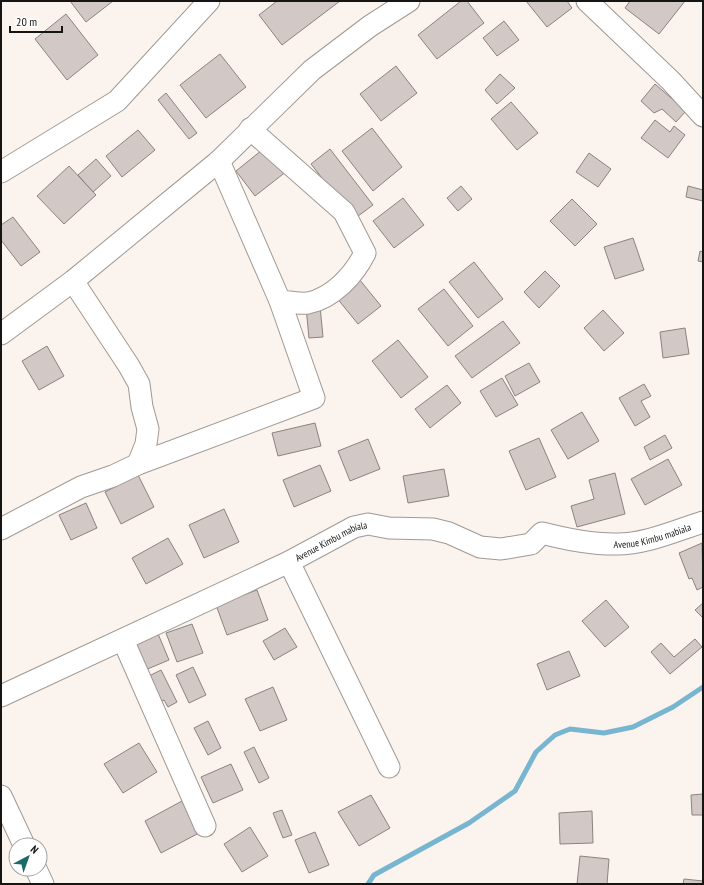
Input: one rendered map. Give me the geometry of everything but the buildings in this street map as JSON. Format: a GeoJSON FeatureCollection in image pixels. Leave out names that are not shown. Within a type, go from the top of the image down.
{"type":"FeatureCollection","features":[{"type":"Feature","properties":{"kind":"street"},"geometry":{"type":"LineString","coordinates":[[1,172],[117,101],[209,1]]}},
{"type":"Feature","properties":{"kind":"street"},"geometry":{"type":"LineString","coordinates":[[1,334],[72,281],[219,161],[312,70],[370,26],[409,1]]}},
{"type":"Feature","properties":{"kind":"street"},"geometry":{"type":"LineString","coordinates":[[588,1],[671,81],[703,116]]}},
{"type":"Feature","properties":{"kind":"street"},"geometry":{"type":"LineString","coordinates":[[250,129],[344,212],[365,253],[357,269],[340,286],[324,297],[307,303],[280,301]]}},
{"type":"Feature","properties":{"kind":"street"},"geometry":{"type":"LineString","coordinates":[[1,529],[81,487],[314,398],[280,301],[219,161]]}},
{"type":"Feature","properties":{"kind":"street"},"geometry":{"type":"LineString","coordinates":[[72,281],[129,366],[139,384],[142,407],[148,429],[146,444],[138,464]]}},
{"type":"Feature","properties":{"kind":"street","name":"Avenue Kimbu mabiala"},"geometry":{"type":"LineString","coordinates":[[1,696],[289,562],[354,527],[368,524],[389,528],[433,529],[449,533],[480,547],[501,549],[531,544],[542,533],[569,540],[589,542],[615,544],[638,542],[703,522]]}},
{"type":"Feature","properties":{"kind":"street"},"geometry":{"type":"LineString","coordinates":[[289,562],[390,767]]}},
{"type":"Feature","properties":{"kind":"street"},"geometry":{"type":"LineString","coordinates":[[123,640],[205,826]]}},
{"type":"Feature","properties":{"kind":"street"},"geometry":{"type":"LineString","coordinates":[[1,796],[20,837]]}},
{"type":"Feature","properties":{"kind":"waterway"},"geometry":{"type":"LineString","coordinates":[[368,884],[374,875],[469,823],[515,791],[536,752],[555,735],[570,729],[604,733],[633,727],[673,707],[703,687]]}}]}
